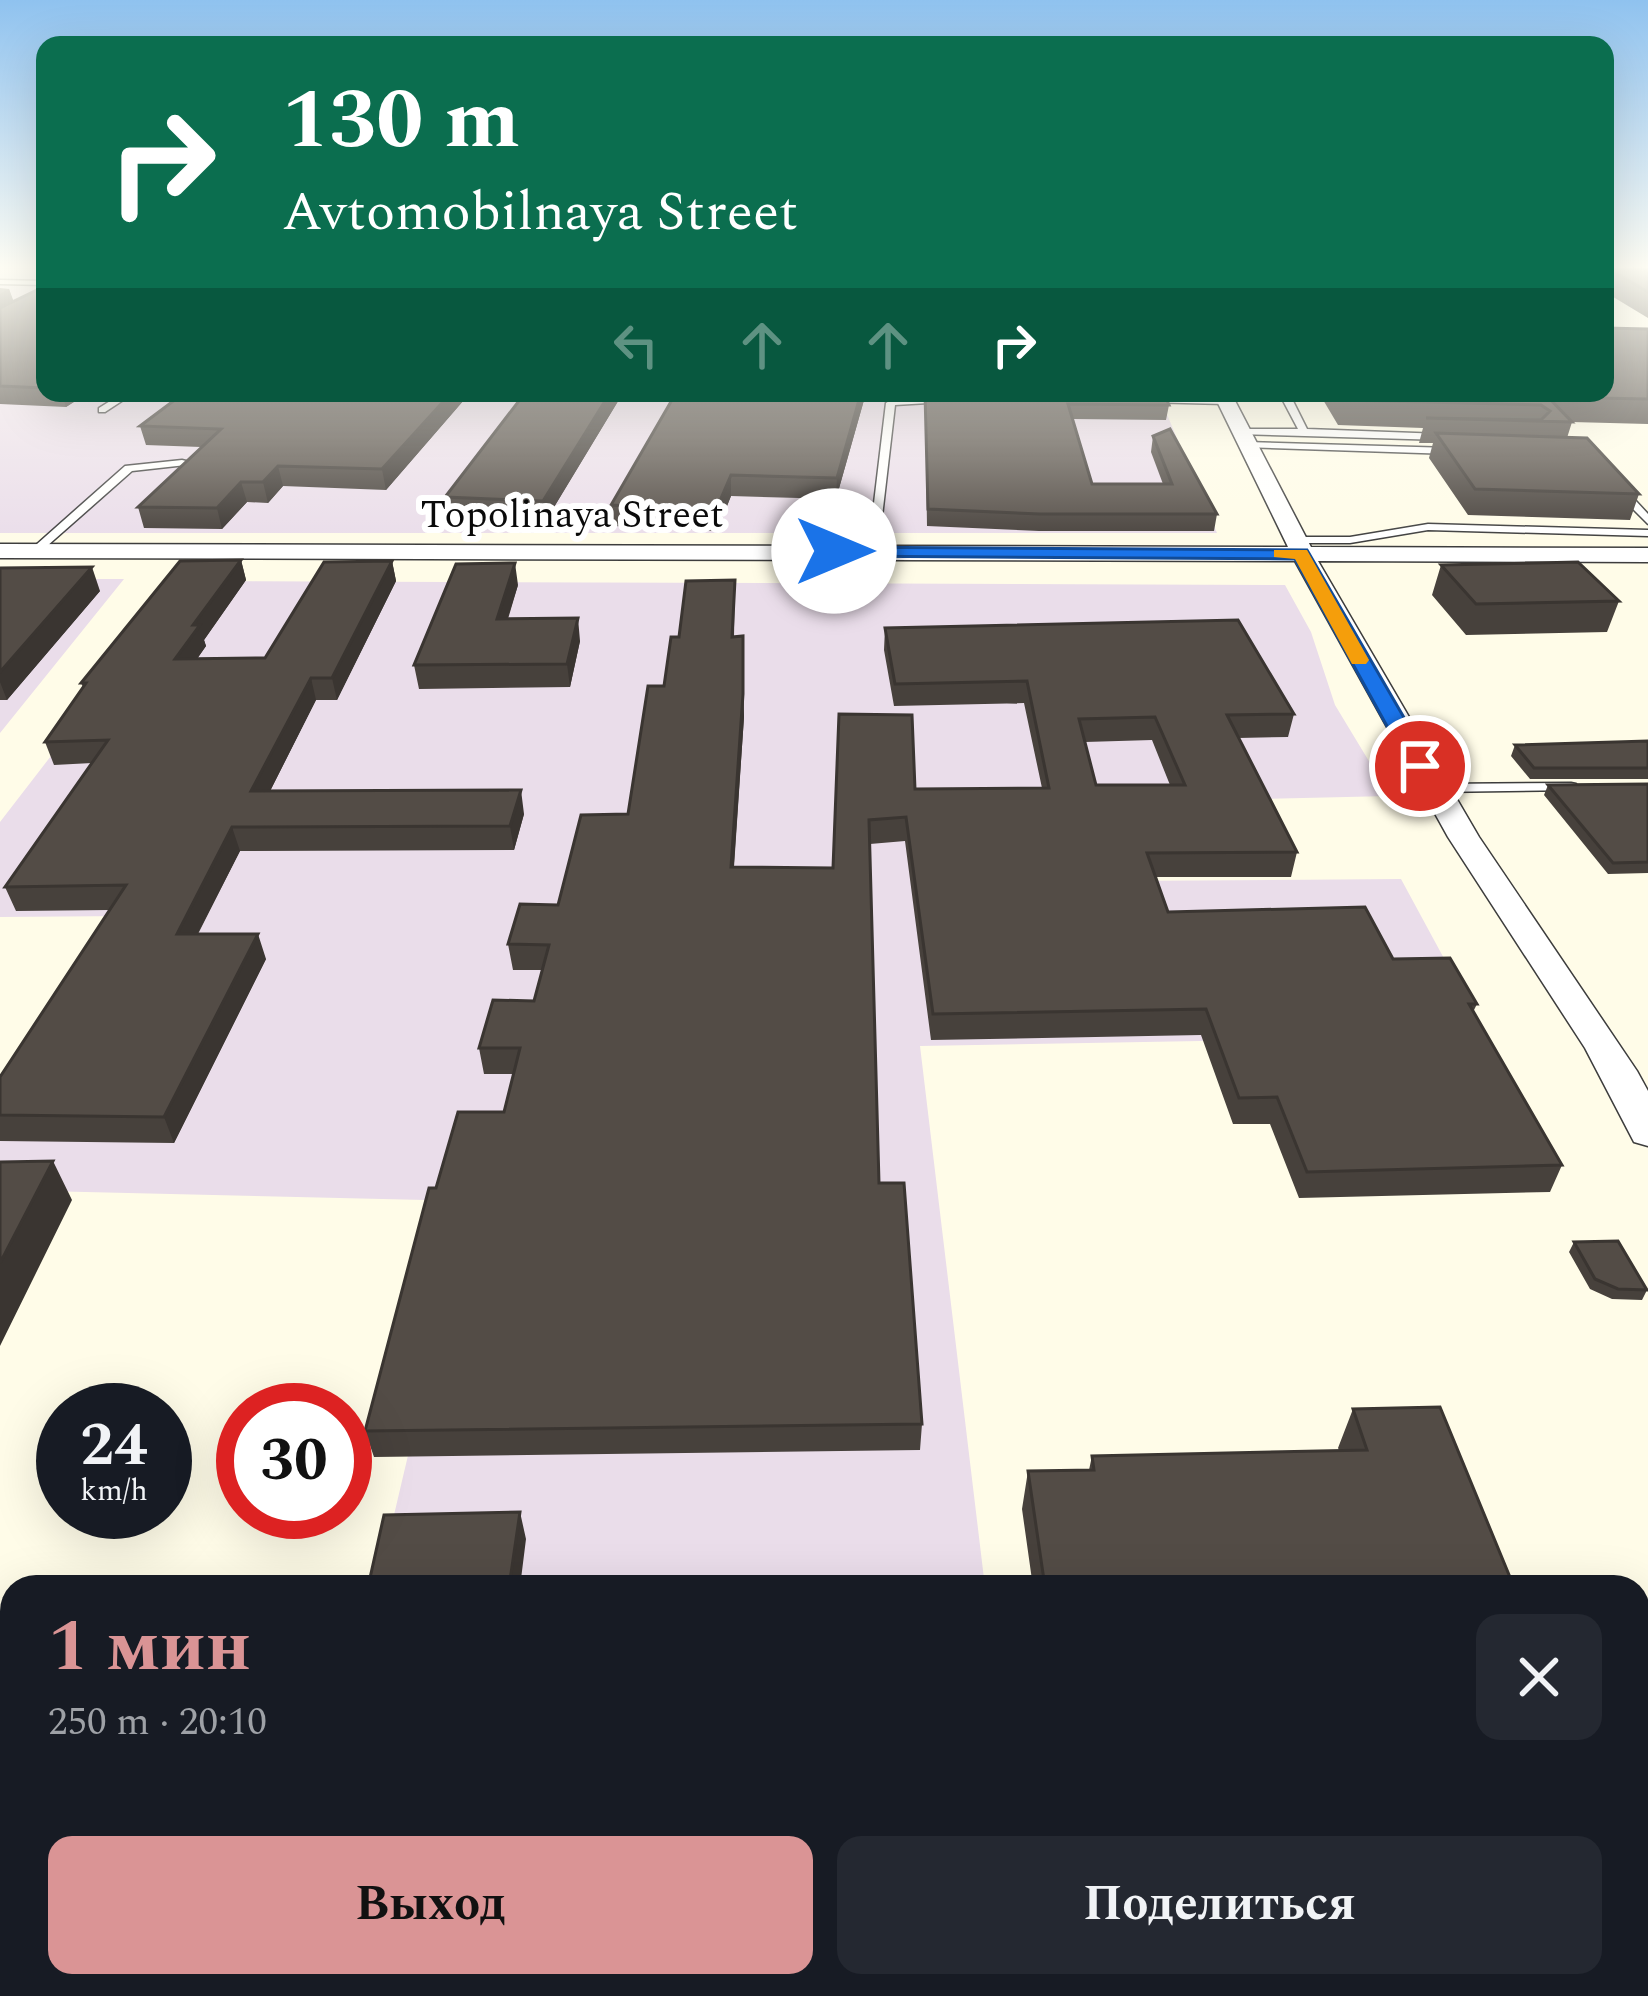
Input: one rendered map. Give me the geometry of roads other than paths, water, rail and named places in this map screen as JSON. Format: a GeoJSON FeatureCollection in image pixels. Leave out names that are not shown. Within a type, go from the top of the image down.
{"type":"FeatureCollection","features":[{"type":"Feature","properties":{"kind":"street"},"geometry":{"type":"LineString","coordinates":[[1226,402],[1297,547],[1434,788],[1504,904],[1614,1067],[1648,1132]]}},
{"type":"Feature","properties":{"kind":"street","name":"Topolinaya Street"},"geometry":{"type":"LineString","coordinates":[[0,551],[1297,547],[1648,555]]}},
{"type":"Feature","properties":{"kind":"lane"},"geometry":{"type":"LineString","coordinates":[[102,410],[114,402]]}},
{"type":"Feature","properties":{"kind":"lane"},"geometry":{"type":"LineString","coordinates":[[872,551],[892,403],[907,402]]}},
{"type":"Feature","properties":{"kind":"lane"},"geometry":{"type":"LineString","coordinates":[[1289,402],[1304,432]]}},
{"type":"Feature","properties":{"kind":"lane"},"geometry":{"type":"LineString","coordinates":[[1243,438],[1304,432],[1468,437]]}},
{"type":"Feature","properties":{"kind":"lane"},"geometry":{"type":"LineString","coordinates":[[1243,438],[1455,452]]}},
{"type":"Feature","properties":{"kind":"lane"},"geometry":{"type":"LineString","coordinates":[[34,552],[129,468],[182,463]]}},
{"type":"Feature","properties":{"kind":"lane"},"geometry":{"type":"LineString","coordinates":[[1604,472],[1648,521]]}},
{"type":"Feature","properties":{"kind":"lane"},"geometry":{"type":"LineString","coordinates":[[1297,547],[1428,527],[1648,533]]}},
{"type":"Feature","properties":{"kind":"lane"},"geometry":{"type":"LineString","coordinates":[[1434,788],[1586,787]]}}]}
